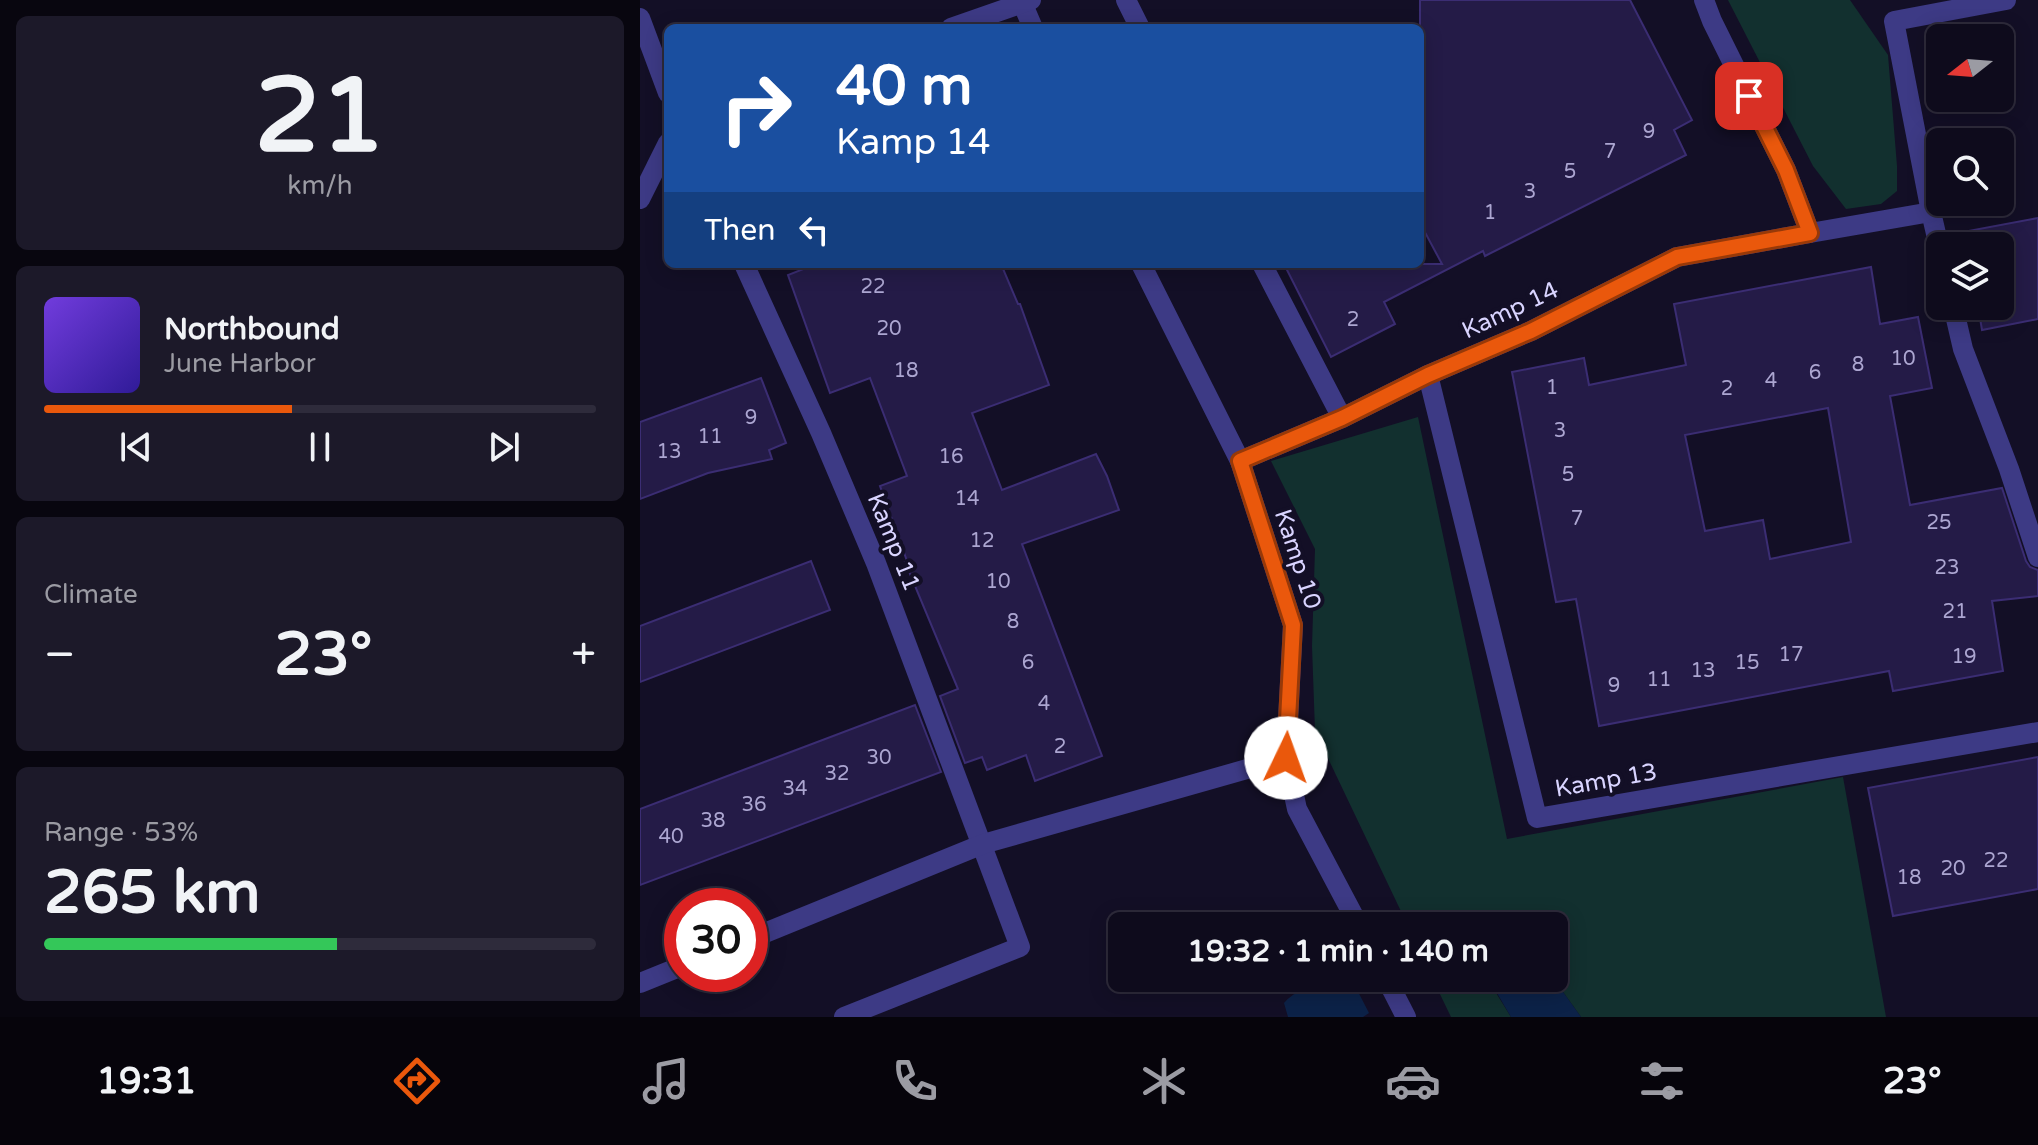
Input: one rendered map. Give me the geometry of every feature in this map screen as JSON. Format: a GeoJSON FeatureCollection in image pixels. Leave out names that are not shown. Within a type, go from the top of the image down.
{"type":"FeatureCollection","features":[{"type":"Feature","properties":{"kind":"street"},"geometry":{"type":"LineString","coordinates":[[1126,0],[1138,24]]}},
{"type":"Feature","properties":{"kind":"street"},"geometry":{"type":"LineString","coordinates":[[1704,0],[1786,170],[1810,233]]}},
{"type":"Feature","properties":{"kind":"street"},"geometry":{"type":"LineString","coordinates":[[1926,186],[1894,21],[2006,0]]}},
{"type":"Feature","properties":{"kind":"street"},"geometry":{"type":"LineString","coordinates":[[962,24],[1025,1],[1032,24]]}},
{"type":"Feature","properties":{"kind":"street"},"geometry":{"type":"LineString","coordinates":[[640,18],[664,82]]}},
{"type":"Feature","properties":{"kind":"street"},"geometry":{"type":"LineString","coordinates":[[640,199],[664,151]]}},
{"type":"Feature","properties":{"kind":"street","name":"Kamp 14"},"geometry":{"type":"LineString","coordinates":[[1240,461],[1531,331],[1677,257],[1926,213]]}},
{"type":"Feature","properties":{"kind":"street","name":"Kamp 11"},"geometry":{"type":"LineString","coordinates":[[746,268],[876,563],[1020,947],[844,1017]]}},
{"type":"Feature","properties":{"kind":"street","name":"Kamp 10"},"geometry":{"type":"LineString","coordinates":[[1143,268],[1240,461],[1293,625],[1286,758],[1297,809],[1352,912]]}},
{"type":"Feature","properties":{"kind":"street"},"geometry":{"type":"LineString","coordinates":[[1264,268],[1342,418]]}},
{"type":"Feature","properties":{"kind":"street"},"geometry":{"type":"LineString","coordinates":[[1956,320],[1963,349],[2009,469],[2038,557]]}},
{"type":"Feature","properties":{"kind":"street","name":"Kamp 13"},"geometry":{"type":"LineString","coordinates":[[1428,375],[1537,818],[2038,732]]}},
{"type":"Feature","properties":{"kind":"street"},"geometry":{"type":"LineString","coordinates":[[768,932],[983,844],[1286,758]]}},
{"type":"Feature","properties":{"kind":"street"},"geometry":{"type":"LineString","coordinates":[[640,983],[664,973]]}},
{"type":"Feature","properties":{"kind":"street"},"geometry":{"type":"LineString","coordinates":[[1393,992],[1406,1017]]}},
{"type":"Feature","properties":{"kind":"green space"},"geometry":{"type":"Polygon","coordinates":[[[1728,0],[1850,0],[1888,55],[1897,191],[1881,204],[1846,209],[1813,166],[1728,0]]]}},
{"type":"Feature","properties":{"kind":"green space"},"geometry":{"type":"Polygon","coordinates":[[[1418,417],[1507,839],[1843,777],[1886,1017],[1581,1017],[1563,992],[1568,992],[1568,912],[1401,912],[1315,731],[1312,646],[1315,549],[1271,461],[1418,417]]]}},
{"type":"Feature","properties":{"kind":"green space"},"geometry":{"type":"Polygon","coordinates":[[[1439,992],[1495,992],[1511,1017],[1451,1017],[1439,992]]]}},
{"type":"Feature","properties":{"kind":"water"},"geometry":{"type":"Polygon","coordinates":[[[1297,992],[1358,992],[1369,1013],[1363,1017],[1288,1017],[1284,1003],[1297,992]]]}},
{"type":"Feature","properties":{"kind":"water"},"geometry":{"type":"Polygon","coordinates":[[[1496,992],[1563,992],[1581,1017],[1511,1017],[1496,992]]]}},
{"type":"Feature","properties":{"kind":"building"},"geometry":{"type":"Polygon","coordinates":[[[1420,0],[1630,0],[1692,120],[1674,130],[1686,155],[1485,256],[1483,251],[1384,302],[1395,324],[1331,357],[1286,268],[1424,268],[1424,264],[1442,264],[1424,230],[1424,24],[1420,24],[1420,0]]]}},
{"type":"Feature","properties":{"kind":"building"},"geometry":{"type":"Polygon","coordinates":[[[2038,218],[2038,319],[1982,330],[1980,320],[2014,320],[2014,232],[1963,232],[2038,218]]]}},
{"type":"Feature","properties":{"kind":"building"},"geometry":{"type":"Polygon","coordinates":[[[1871,267],[1880,324],[1918,317],[1932,388],[1890,396],[1910,505],[2002,488],[2026,561],[2038,570],[2038,596],[1992,601],[2003,671],[1893,691],[1889,671],[1599,726],[1576,599],[1556,602],[1512,372],[1584,358],[1589,385],[1686,365],[1674,304],[1871,267]],[[1828,408],[1685,435],[1705,531],[1763,520],[1770,559],[1851,542],[1828,408]]]}},
{"type":"Feature","properties":{"kind":"building"},"geometry":{"type":"Polygon","coordinates":[[[806,268],[1003,268],[1020,304],[1049,385],[972,413],[1002,490],[1096,454],[1119,510],[1022,544],[1102,756],[1035,781],[1026,755],[987,770],[982,757],[965,763],[940,696],[958,689],[905,562],[880,486],[907,476],[870,378],[830,393],[788,275],[806,268]]]}},
{"type":"Feature","properties":{"kind":"building"},"geometry":{"type":"Polygon","coordinates":[[[761,378],[786,443],[769,450],[772,459],[708,473],[640,499],[640,422],[761,378]]]}},
{"type":"Feature","properties":{"kind":"building"},"geometry":{"type":"Polygon","coordinates":[[[811,561],[830,610],[640,682],[640,626],[811,561]]]}},
{"type":"Feature","properties":{"kind":"building"},"geometry":{"type":"Polygon","coordinates":[[[915,705],[941,772],[640,885],[640,809],[915,705]]]}},
{"type":"Feature","properties":{"kind":"building"},"geometry":{"type":"Polygon","coordinates":[[[2038,757],[2038,889],[1893,916],[1868,788],[2038,757]]]}},
{"type":"Feature","properties":{"kind":"route"},"geometry":{"type":"LineString","coordinates":[[1286,758],[1293,625],[1240,461],[1531,331],[1677,257],[1810,233],[1786,170],[1749,96]]}}]}
